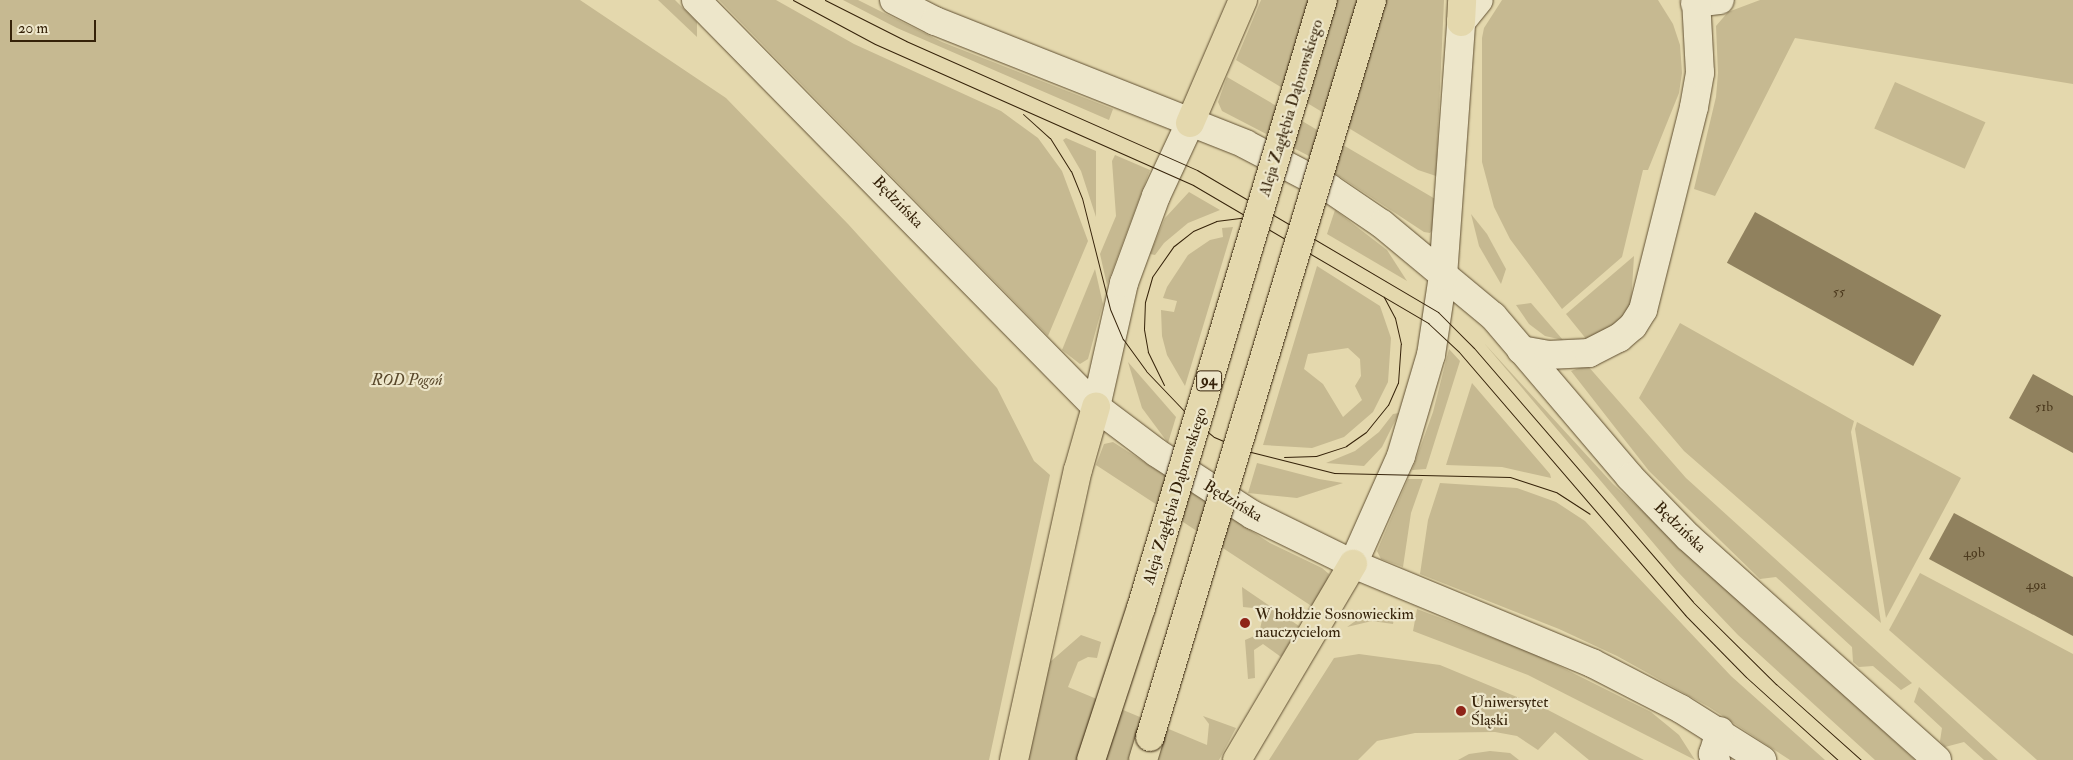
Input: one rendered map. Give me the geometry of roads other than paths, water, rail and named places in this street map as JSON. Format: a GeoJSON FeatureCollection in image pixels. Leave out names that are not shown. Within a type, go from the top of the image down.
{"type":"FeatureCollection","features":[{"type":"Feature","properties":{"kind":"main road"},"geometry":{"type":"LineString","coordinates":[[1190,123],[1243,0]]}},
{"type":"Feature","properties":{"kind":"main road","name":"Aleja Zagłębia Dąbrowskiego"},"geometry":{"type":"LineString","coordinates":[[1091,760],[1141,608],[1323,0]]}},
{"type":"Feature","properties":{"kind":"main road"},"geometry":{"type":"LineString","coordinates":[[1147,748],[1372,0]]}},
{"type":"Feature","properties":{"kind":"main road"},"geometry":{"type":"LineString","coordinates":[[1014,760],[1078,470],[1096,407]]}},
{"type":"Feature","properties":{"kind":"main road"},"geometry":{"type":"LineString","coordinates":[[1237,760],[1353,564]]}},
{"type":"Feature","properties":{"kind":"street","name":"Będzińska"},"geometry":{"type":"LineString","coordinates":[[696,0],[1096,407],[1157,453],[1253,515],[1353,564],[1592,663],[1720,732],[1762,760]]}},
{"type":"Feature","properties":{"kind":"street","name":"Będzińska"},"geometry":{"type":"LineString","coordinates":[[894,0],[935,21],[1245,144],[1329,188],[1382,224],[1493,316],[1630,477],[1688,537],[1937,760]]}},
{"type":"Feature","properties":{"kind":"street"},"geometry":{"type":"LineString","coordinates":[[1353,564],[1387,490],[1415,415],[1436,330],[1443,276],[1461,11],[1479,0]]}},
{"type":"Feature","properties":{"kind":"street"},"geometry":{"type":"LineString","coordinates":[[1521,350],[1548,355],[1589,353],[1619,338],[1633,326],[1643,310],[1694,107],[1700,73],[1701,1]]}},
{"type":"Feature","properties":{"kind":"street"},"geometry":{"type":"LineString","coordinates":[[1096,407],[1124,283],[1156,196],[1190,123]]}},
{"type":"Feature","properties":{"kind":"street"},"geometry":{"type":"LineString","coordinates":[[1716,760],[1713,754],[1720,732]]}},
{"type":"Feature","properties":{"kind":"tram line"},"geometry":{"type":"LineString","coordinates":[[793,0],[875,44],[1193,185],[1428,323],[1459,352],[1685,615],[1746,677],[1838,760]]}},
{"type":"Feature","properties":{"kind":"tram line"},"geometry":{"type":"LineString","coordinates":[[825,0],[906,41],[1197,170],[1438,312],[1474,348],[1693,602],[1776,684],[1861,760]]}},
{"type":"Feature","properties":{"kind":"tram line"},"geometry":{"type":"LineString","coordinates":[[1023,114],[1050,138],[1071,171],[1082,198],[1110,309],[1123,339],[1146,371],[1190,417],[1214,437],[1247,451],[1334,473],[1510,477],[1556,492],[1590,514]]}},
{"type":"Feature","properties":{"kind":"tram line"},"geometry":{"type":"LineString","coordinates":[[1164,385],[1148,352],[1144,329],[1145,302],[1152,277],[1174,246],[1193,231],[1216,221],[1250,217]]}},
{"type":"Feature","properties":{"kind":"tram line"},"geometry":{"type":"LineString","coordinates":[[1284,457],[1316,456],[1346,446],[1366,432],[1388,405],[1398,383],[1401,344],[1395,318],[1384,297]]}},
{"type":"Feature","properties":{"kind":"place","name":"W hołdzie Sosnowieckim nauczycielom"},"geometry":{"type":"Point","coordinates":[1245,623]}},
{"type":"Feature","properties":{"kind":"place","name":"Uniwersytet Śląski"},"geometry":{"type":"Point","coordinates":[1461,711]}},
{"type":"Feature","properties":{"kind":"park label","name":"ROD Pogoń"},"geometry":{"type":"Point","coordinates":[407,380]}}]}
